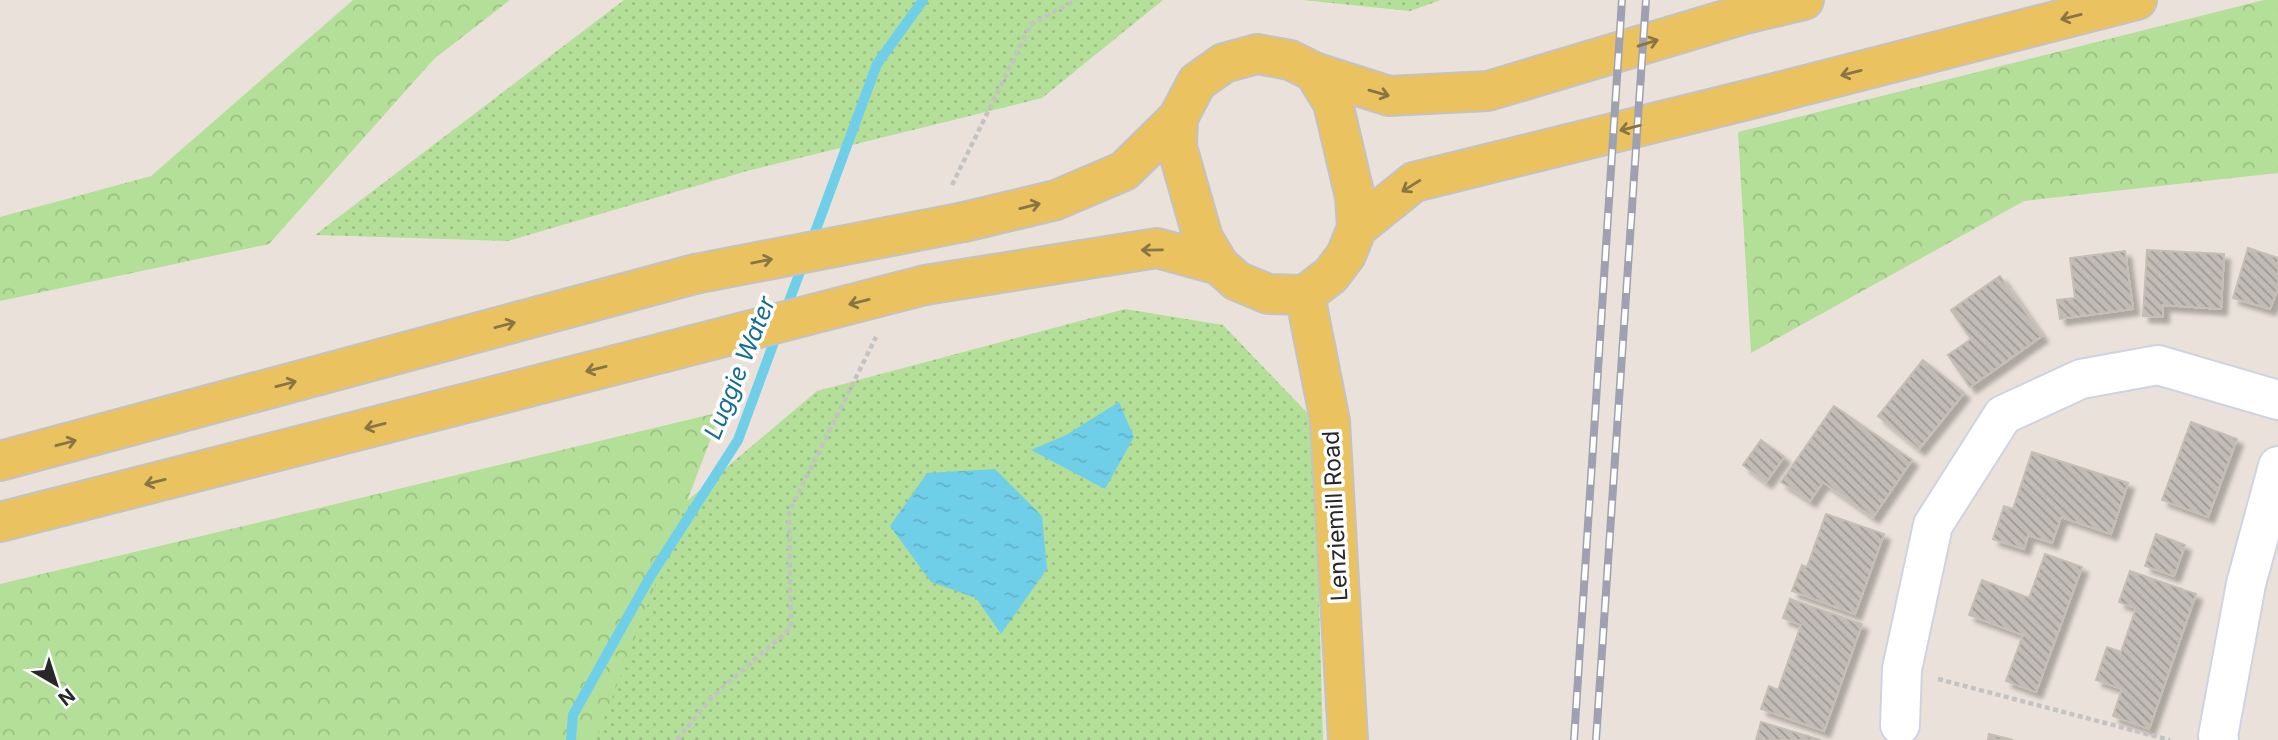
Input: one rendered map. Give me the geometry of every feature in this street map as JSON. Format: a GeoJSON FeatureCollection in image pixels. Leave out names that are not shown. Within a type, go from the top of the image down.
{"type":"FeatureCollection","features":[{"type":"Feature","properties":{"kind":"main road"},"geometry":{"type":"LineString","coordinates":[[0,461],[695,274],[964,222],[1056,200],[1125,171],[1178,118],[1197,82],[1224,64],[1257,54],[1290,60],[1314,72],[1389,96],[1488,91],[1745,14],[1804,0]]}},
{"type":"Feature","properties":{"kind":"main road"},"geometry":{"type":"LineString","coordinates":[[1357,228],[1414,182],[1765,96],[2137,0]]}},
{"type":"Feature","properties":{"kind":"main road"},"geometry":{"type":"LineString","coordinates":[[1178,118],[1177,147],[1203,238],[1219,265],[1237,281],[1268,294],[1305,295],[1331,275],[1339,265],[1357,228],[1355,197],[1333,103],[1314,72]]}},
{"type":"Feature","properties":{"kind":"main road"},"geometry":{"type":"LineString","coordinates":[[0,522],[925,285],[1157,248],[1219,265]]}},
{"type":"Feature","properties":{"kind":"main road","name":"Lenziemill Road"},"geometry":{"type":"LineString","coordinates":[[1305,295],[1330,421],[1348,740]]}},
{"type":"Feature","properties":{"kind":"street"},"geometry":{"type":"LineString","coordinates":[[1900,725],[1902,669],[1933,525],[2003,415],[2081,379],[2158,365],[2278,400]]}},
{"type":"Feature","properties":{"kind":"street"},"geometry":{"type":"LineString","coordinates":[[2219,740],[2246,584],[2278,466]]}},
{"type":"Feature","properties":{"kind":"path"},"geometry":{"type":"LineString","coordinates":[[951,187],[1031,24],[1076,0]]}},
{"type":"Feature","properties":{"kind":"path"},"geometry":{"type":"LineString","coordinates":[[677,740],[712,697],[791,628],[789,512],[882,325]]}},
{"type":"Feature","properties":{"kind":"path"},"geometry":{"type":"LineString","coordinates":[[1902,669],[2170,740]]}},
{"type":"Feature","properties":{"kind":"green space"},"geometry":{"type":"Polygon","coordinates":[[[353,0],[510,0],[434,59],[269,244],[0,301],[0,217],[151,176],[353,0]]]}},
{"type":"Feature","properties":{"kind":"green space"},"geometry":{"type":"Polygon","coordinates":[[[624,0],[1163,0],[1042,98],[747,171],[508,241],[315,235],[624,0]]]}},
{"type":"Feature","properties":{"kind":"green space"},"geometry":{"type":"Polygon","coordinates":[[[1302,0],[1441,0],[1410,11],[1302,0]]]}},
{"type":"Feature","properties":{"kind":"green space"},"geometry":{"type":"Polygon","coordinates":[[[2264,0],[2278,0],[2278,173],[2024,201],[1751,353],[1738,132],[2264,0]]]}},
{"type":"Feature","properties":{"kind":"green space"},"geometry":{"type":"Polygon","coordinates":[[[1125,309],[1223,325],[1314,420],[1323,740],[528,740],[559,609],[817,391],[1125,309]]]}},
{"type":"Feature","properties":{"kind":"green space"},"geometry":{"type":"Polygon","coordinates":[[[721,412],[596,740],[0,740],[0,584],[721,412]]]}},
{"type":"Feature","properties":{"kind":"water"},"geometry":{"type":"Polygon","coordinates":[[[1119,402],[1134,437],[1105,489],[1031,450],[1066,435],[1119,402]]]}},
{"type":"Feature","properties":{"kind":"water"},"geometry":{"type":"Polygon","coordinates":[[[995,469],[1042,516],[1047,569],[1001,634],[976,598],[931,582],[890,526],[927,473],[995,469]]]}},
{"type":"Feature","properties":{"kind":"building"},"geometry":{"type":"Polygon","coordinates":[[[2248,248],[2278,258],[2278,288],[2270,309],[2233,298],[2248,248]]]}},
{"type":"Feature","properties":{"kind":"building"},"geometry":{"type":"Polygon","coordinates":[[[2147,250],[2224,254],[2221,309],[2163,305],[2163,317],[2143,316],[2147,250]]]}},
{"type":"Feature","properties":{"kind":"building"},"geometry":{"type":"Polygon","coordinates":[[[2125,251],[2133,309],[2060,319],[2057,300],[2075,298],[2070,258],[2125,251]]]}},
{"type":"Feature","properties":{"kind":"building"},"geometry":{"type":"Polygon","coordinates":[[[2000,276],[2042,336],[1970,387],[1948,355],[1971,339],[1951,310],[2000,276]]]}},
{"type":"Feature","properties":{"kind":"building"},"geometry":{"type":"Polygon","coordinates":[[[1923,360],[1964,393],[1919,449],[1878,416],[1923,360]]]}},
{"type":"Feature","properties":{"kind":"building"},"geometry":{"type":"Polygon","coordinates":[[[1834,406],[1912,460],[1873,517],[1823,482],[1810,501],[1781,482],[1834,406]]]}},
{"type":"Feature","properties":{"kind":"building"},"geometry":{"type":"Polygon","coordinates":[[[2191,422],[2237,439],[2208,517],[2162,500],[2191,422]]]}},
{"type":"Feature","properties":{"kind":"building"},"geometry":{"type":"Polygon","coordinates":[[[1761,440],[1784,457],[1766,482],[1743,465],[1761,440]]]}},
{"type":"Feature","properties":{"kind":"building"},"geometry":{"type":"Polygon","coordinates":[[[2032,452],[2128,483],[2111,534],[2061,517],[2052,543],[2028,535],[2024,549],[1993,539],[2004,506],[2013,509],[2032,452]]]}},
{"type":"Feature","properties":{"kind":"building"},"geometry":{"type":"Polygon","coordinates":[[[1826,514],[1884,534],[1855,614],[1792,591],[1802,565],[1807,567],[1826,514]]]}},
{"type":"Feature","properties":{"kind":"building"},"geometry":{"type":"Polygon","coordinates":[[[2156,534],[2185,545],[2174,576],[2145,566],[2156,534]]]}},
{"type":"Feature","properties":{"kind":"building"},"geometry":{"type":"Polygon","coordinates":[[[2045,554],[2082,567],[2036,692],[2006,681],[2023,635],[1969,615],[1982,580],[2029,598],[2045,554]]]}},
{"type":"Feature","properties":{"kind":"building"},"geometry":{"type":"Polygon","coordinates":[[[2130,571],[2196,594],[2149,729],[2113,716],[2122,689],[2096,680],[2107,647],[2121,652],[2136,608],[2119,602],[2130,571]]]}},
{"type":"Feature","properties":{"kind":"building"},"geometry":{"type":"Polygon","coordinates":[[[1790,599],[1862,624],[1824,731],[1761,709],[1769,686],[1778,690],[1801,625],[1783,618],[1790,599]]]}},
{"type":"Feature","properties":{"kind":"building"},"geometry":{"type":"Polygon","coordinates":[[[1761,722],[1821,740],[1756,740],[1761,722]]]}},
{"type":"Feature","properties":{"kind":"building"},"geometry":{"type":"Polygon","coordinates":[[[1989,734],[2013,740],[1988,740],[1989,734]]]}},
{"type":"Feature","properties":{"kind":"waterway","name":"Luggie Water"},"geometry":{"type":"LineString","coordinates":[[811,243],[877,64],[923,0]]}},
{"type":"Feature","properties":{"kind":"waterway","name":"Luggie Water"},"geometry":{"type":"LineString","coordinates":[[785,312],[804,261]]}},
{"type":"Feature","properties":{"kind":"waterway","name":"Luggie Water"},"geometry":{"type":"LineString","coordinates":[[571,740],[573,715],[650,577],[738,440],[777,334]]}},
{"type":"Feature","properties":{"kind":"railway"},"geometry":{"type":"LineString","coordinates":[[1574,740],[1622,0]]}},
{"type":"Feature","properties":{"kind":"railway"},"geometry":{"type":"LineString","coordinates":[[1596,740],[1646,0]]}}]}
